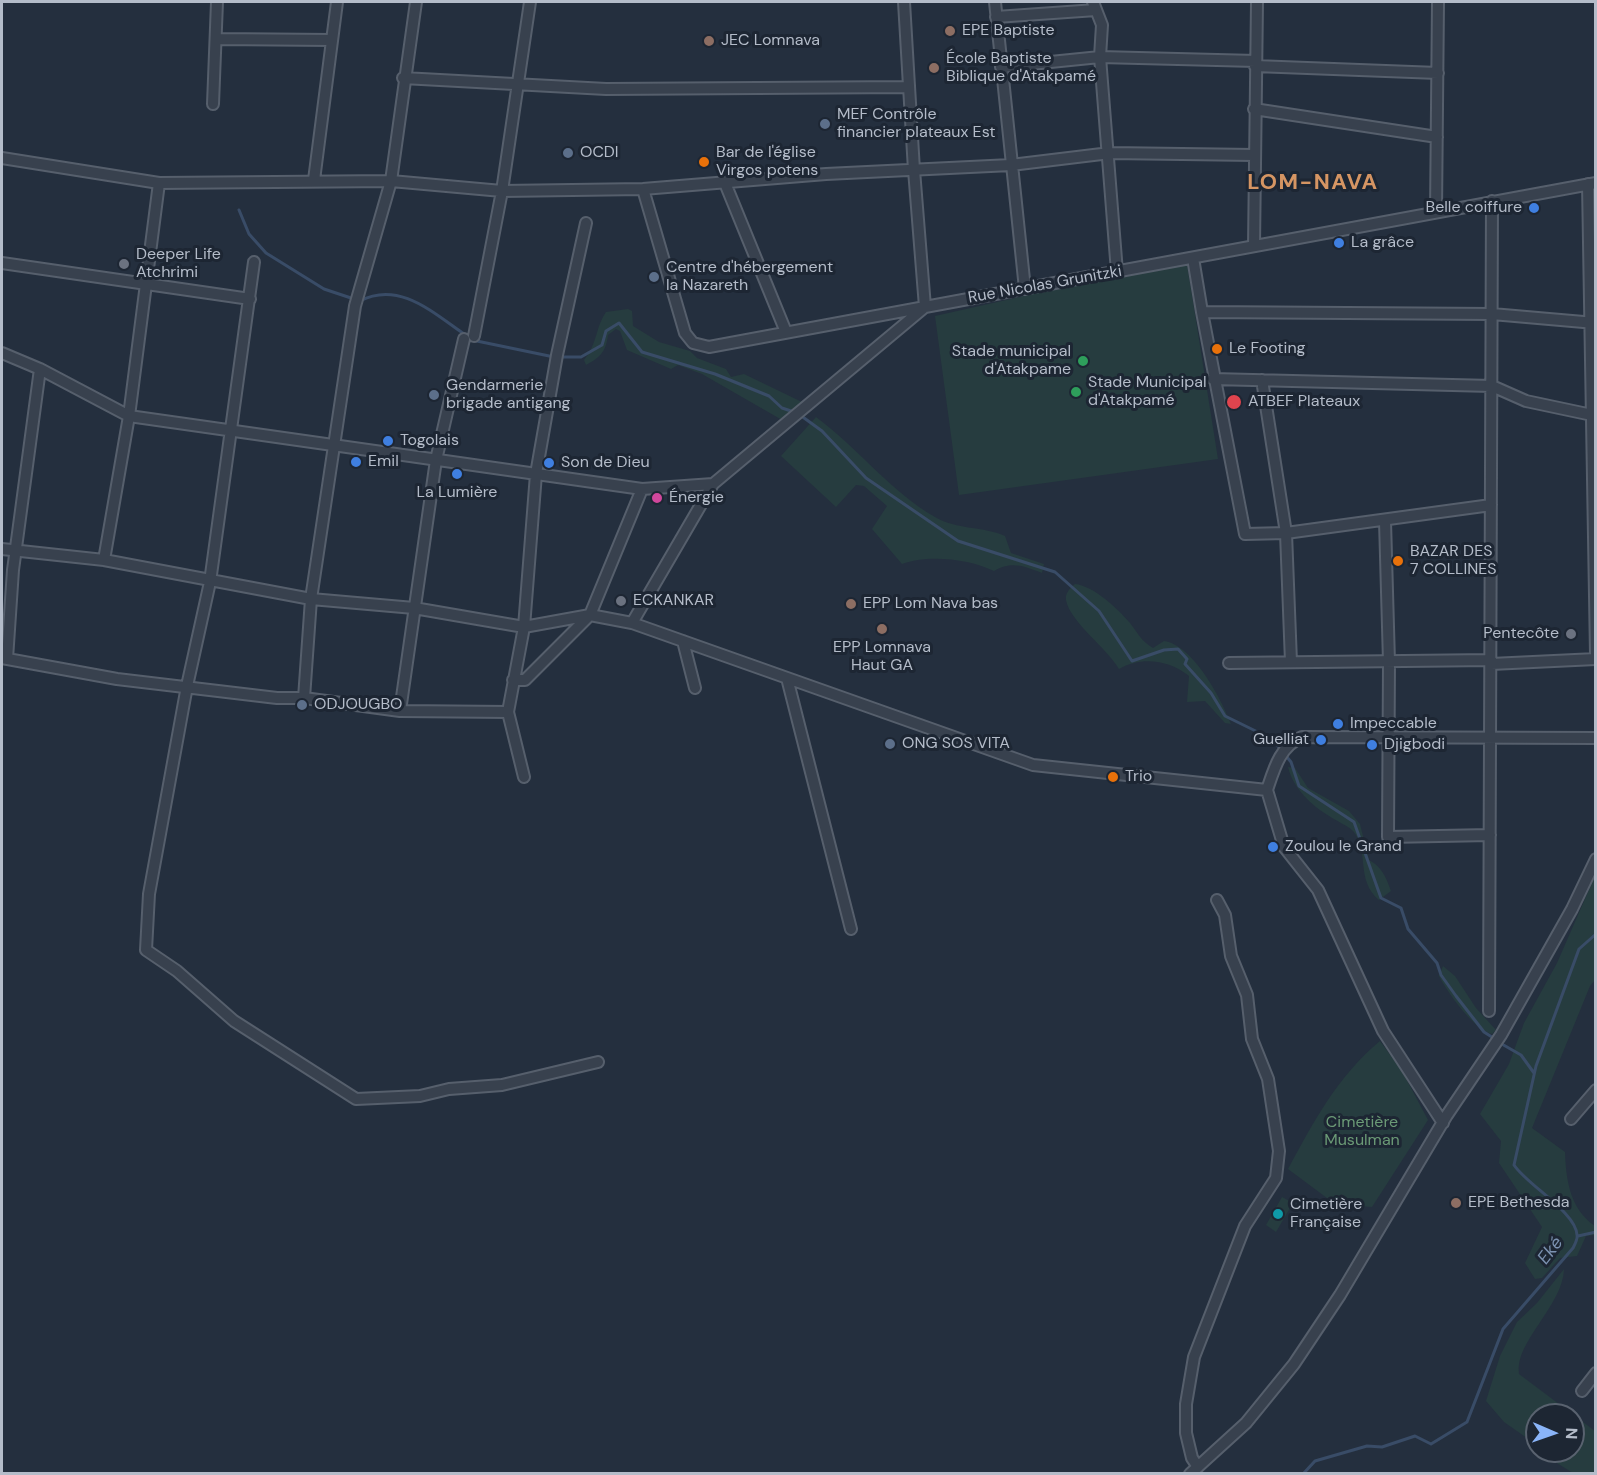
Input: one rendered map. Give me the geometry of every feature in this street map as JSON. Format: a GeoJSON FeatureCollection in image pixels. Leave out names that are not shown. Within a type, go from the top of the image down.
{"type":"FeatureCollection","features":[{"type":"Feature","properties":{"kind":"street"},"geometry":{"type":"LineString","coordinates":[[213,104],[217,2]]}},
{"type":"Feature","properties":{"kind":"street"},"geometry":{"type":"LineString","coordinates":[[314,180],[337,2]]}},
{"type":"Feature","properties":{"kind":"street"},"geometry":{"type":"LineString","coordinates":[[304,698],[311,599],[355,306],[391,181],[403,78],[416,2]]}},
{"type":"Feature","properties":{"kind":"street"},"geometry":{"type":"LineString","coordinates":[[400,711],[436,460],[469,337],[502,191],[530,2]]}},
{"type":"Feature","properties":{"kind":"street"},"geometry":{"type":"LineString","coordinates":[[644,189],[685,333],[693,343],[710,347],[926,307],[914,170],[904,2]]}},
{"type":"Feature","properties":{"kind":"street"},"geometry":{"type":"LineString","coordinates":[[995,2],[1025,289]]}},
{"type":"Feature","properties":{"kind":"street"},"geometry":{"type":"LineString","coordinates":[[1254,246],[1257,2]]}},
{"type":"Feature","properties":{"kind":"street"},"geometry":{"type":"LineString","coordinates":[[1436,212],[1438,2]]}},
{"type":"Feature","properties":{"kind":"street"},"geometry":{"type":"LineString","coordinates":[[996,17],[1094,6],[1102,25],[1100,57],[1110,153],[1118,272]]}},
{"type":"Feature","properties":{"kind":"street"},"geometry":{"type":"LineString","coordinates":[[216,39],[332,40]]}},
{"type":"Feature","properties":{"kind":"street"},"geometry":{"type":"LineString","coordinates":[[1001,67],[1100,57],[1438,74]]}},
{"type":"Feature","properties":{"kind":"street"},"geometry":{"type":"LineString","coordinates":[[403,78],[606,88],[909,87]]}},
{"type":"Feature","properties":{"kind":"street"},"geometry":{"type":"LineString","coordinates":[[1254,109],[1437,137]]}},
{"type":"Feature","properties":{"kind":"street"},"geometry":{"type":"LineString","coordinates":[[2,158],[159,183],[391,181],[502,191],[644,189],[1011,165],[1110,153],[1254,155]]}},
{"type":"Feature","properties":{"kind":"street"},"geometry":{"type":"LineString","coordinates":[[104,560],[129,416],[159,183]]}},
{"type":"Feature","properties":{"kind":"street"},"geometry":{"type":"LineString","coordinates":[[725,183],[786,332]]}},
{"type":"Feature","properties":{"kind":"street"},"geometry":{"type":"LineString","coordinates":[[1229,663],[1491,662],[1596,657],[1592,415],[1592,183]]}},
{"type":"Feature","properties":{"kind":"street","name":"Rue Nicolas Grunitzki"},"geometry":{"type":"LineString","coordinates":[[632,623],[713,484],[926,307],[1592,183]]}},
{"type":"Feature","properties":{"kind":"street"},"geometry":{"type":"LineString","coordinates":[[1490,1011],[1492,201]]}},
{"type":"Feature","properties":{"kind":"street"},"geometry":{"type":"LineString","coordinates":[[524,777],[508,712],[524,627],[536,474],[557,357],[586,223]]}},
{"type":"Feature","properties":{"kind":"street"},"geometry":{"type":"LineString","coordinates":[[1193,258],[1213,379],[1245,534],[1286,533],[1385,521],[1491,504]]}},
{"type":"Feature","properties":{"kind":"street"},"geometry":{"type":"LineString","coordinates":[[254,262],[229,430],[210,582],[186,686],[149,894],[146,950],[177,971],[234,1021],[356,1099],[420,1096],[449,1089],[502,1085],[598,1062]]}},
{"type":"Feature","properties":{"kind":"street"},"geometry":{"type":"LineString","coordinates":[[2,263],[145,286],[250,299]]}},
{"type":"Feature","properties":{"kind":"street"},"geometry":{"type":"LineString","coordinates":[[1202,312],[1492,314],[1593,322]]}},
{"type":"Feature","properties":{"kind":"street"},"geometry":{"type":"LineString","coordinates":[[2,352],[40,369],[129,416],[642,489],[713,484]]}},
{"type":"Feature","properties":{"kind":"street"},"geometry":{"type":"LineString","coordinates":[[40,369],[10,593],[4,658],[117,679],[278,698],[304,698],[400,711],[508,712]]}},
{"type":"Feature","properties":{"kind":"street"},"geometry":{"type":"LineString","coordinates":[[1213,379],[1492,386],[1526,401],[1592,415]]}},
{"type":"Feature","properties":{"kind":"street"},"geometry":{"type":"LineString","coordinates":[[1262,380],[1286,533],[1291,662]]}},
{"type":"Feature","properties":{"kind":"street"},"geometry":{"type":"LineString","coordinates":[[513,680],[525,680],[590,615],[642,489]]}},
{"type":"Feature","properties":{"kind":"street"},"geometry":{"type":"LineString","coordinates":[[1385,521],[1389,662],[1388,837],[1490,835]]}},
{"type":"Feature","properties":{"kind":"street"},"geometry":{"type":"LineString","coordinates":[[2,549],[104,560],[210,582],[311,599],[414,608],[524,627],[590,615],[632,623],[1033,765],[1267,790]]}},
{"type":"Feature","properties":{"kind":"street"},"geometry":{"type":"LineString","coordinates":[[683,641],[695,688]]}},
{"type":"Feature","properties":{"kind":"street"},"geometry":{"type":"LineString","coordinates":[[787,678],[851,929]]}},
{"type":"Feature","properties":{"kind":"street"},"geometry":{"type":"LineString","coordinates":[[1443,1123],[1383,1031],[1318,890],[1284,847],[1267,790],[1281,754],[1293,741],[1302,737],[1596,738]]}},
{"type":"Feature","properties":{"kind":"street"},"geometry":{"type":"LineString","coordinates":[[1194,1470],[1246,1423],[1294,1364],[1340,1295],[1443,1123],[1501,1035],[1572,909],[1596,859]]}},
{"type":"Feature","properties":{"kind":"street"},"geometry":{"type":"LineString","coordinates":[[1194,1470],[1186,1433],[1186,1404],[1194,1357],[1240,1236],[1276,1178],[1279,1151],[1268,1079],[1252,1039],[1247,995],[1232,956],[1225,915],[1217,900]]}},
{"type":"Feature","properties":{"kind":"street"},"geometry":{"type":"LineString","coordinates":[[1571,1119],[1596,1090]]}},
{"type":"Feature","properties":{"kind":"street"},"geometry":{"type":"LineString","coordinates":[[1582,1391],[1596,1373]]}},
{"type":"Feature","properties":{"kind":"green space","name":"Stade Municipal d'Atakpamé"},"geometry":{"type":"Polygon","coordinates":[[[1187,264],[1218,459],[959,495],[935,316],[1082,283],[1187,264]]]}},
{"type":"Feature","properties":{"kind":"green space"},"geometry":{"type":"Polygon","coordinates":[[[628,309],[632,311],[633,326],[659,342],[690,351],[697,358],[726,369],[731,377],[744,374],[802,402],[782,420],[702,374],[678,365],[671,369],[627,350],[620,331],[616,329],[608,335],[602,353],[586,365],[584,360],[592,348],[606,312],[628,309]]]}},
{"type":"Feature","properties":{"kind":"green space"},"geometry":{"type":"Polygon","coordinates":[[[816,417],[919,507],[943,521],[1005,536],[1011,553],[1044,564],[1042,573],[1012,565],[994,571],[973,563],[949,559],[924,559],[902,564],[872,529],[887,506],[864,486],[856,485],[836,507],[781,456],[816,417]]]}},
{"type":"Feature","properties":{"kind":"green space"},"geometry":{"type":"Polygon","coordinates":[[[1075,584],[1090,589],[1105,599],[1153,648],[1164,641],[1185,652],[1205,674],[1231,724],[1225,723],[1205,701],[1187,702],[1189,676],[1173,666],[1146,661],[1119,669],[1081,626],[1069,608],[1066,595],[1075,584]]]}},
{"type":"Feature","properties":{"kind":"green space"},"geometry":{"type":"Polygon","coordinates":[[[1288,767],[1295,768],[1308,788],[1349,811],[1360,824],[1369,860],[1383,873],[1391,891],[1379,900],[1372,892],[1367,884],[1361,847],[1353,831],[1309,801],[1298,789],[1288,767]]]}},
{"type":"Feature","properties":{"kind":"green space"},"geometry":{"type":"Polygon","coordinates":[[[1595,876],[1595,980],[1590,986],[1532,1128],[1565,1152],[1571,1193],[1580,1211],[1595,1226],[1595,1235],[1586,1236],[1577,1256],[1560,1258],[1542,1278],[1535,1279],[1525,1263],[1542,1227],[1499,1163],[1501,1141],[1480,1114],[1509,1064],[1524,1023],[1557,963],[1595,876]]]}},
{"type":"Feature","properties":{"kind":"green space"},"geometry":{"type":"Polygon","coordinates":[[[1443,966],[1455,976],[1476,1008],[1496,1030],[1492,1034],[1469,1018],[1448,992],[1439,976],[1443,966]]]}},
{"type":"Feature","properties":{"kind":"green space","name":"Cimetière Musulman"},"geometry":{"type":"Polygon","coordinates":[[[1380,1041],[1402,1071],[1428,1120],[1372,1207],[1335,1204],[1288,1169],[1328,1100],[1351,1069],[1380,1041]]]}},
{"type":"Feature","properties":{"kind":"green space"},"geometry":{"type":"Polygon","coordinates":[[[1282,1197],[1293,1203],[1276,1232],[1266,1225],[1282,1197]]]}},
{"type":"Feature","properties":{"kind":"green space"},"geometry":{"type":"Polygon","coordinates":[[[1564,1269],[1562,1283],[1556,1297],[1531,1336],[1519,1362],[1519,1374],[1558,1403],[1525,1403],[1525,1437],[1504,1422],[1486,1401],[1500,1356],[1517,1322],[1537,1303],[1564,1269]]]}},
{"type":"Feature","properties":{"kind":"green space"},"geometry":{"type":"Polygon","coordinates":[[[1585,1424],[1595,1431],[1595,1473],[1573,1473],[1557,1463],[1585,1463],[1585,1424]]]}},
{"type":"Feature","properties":{"kind":"waterway"},"geometry":{"type":"LineString","coordinates":[[239,210],[249,234],[266,253],[324,289],[360,301],[375,296],[403,297],[416,302],[467,336]]}},
{"type":"Feature","properties":{"kind":"waterway"},"geometry":{"type":"LineString","coordinates":[[560,357],[581,357],[602,345],[606,331],[619,323],[642,352],[715,374],[769,396],[782,408],[794,412]]}},
{"type":"Feature","properties":{"kind":"waterway"},"geometry":{"type":"LineString","coordinates":[[472,340],[554,357]]}},
{"type":"Feature","properties":{"kind":"waterway"},"geometry":{"type":"LineString","coordinates":[[800,415],[822,431],[866,478],[958,541],[1055,572],[1099,611],[1132,661],[1164,650],[1178,649],[1187,659],[1185,664],[1211,693],[1225,716],[1272,739],[1291,762],[1299,786],[1354,822],[1381,898],[1401,908],[1408,929],[1437,963],[1441,975],[1456,996],[1484,1032],[1495,1039]]}},
{"type":"Feature","properties":{"kind":"waterway","name":"Eké"},"geometry":{"type":"LineString","coordinates":[[1303,1474],[1315,1461],[1367,1446],[1382,1447],[1415,1436],[1431,1444],[1467,1422],[1503,1329],[1573,1248],[1577,1235],[1575,1226],[1569,1217],[1514,1165],[1536,1066],[1579,949],[1596,934]]}},
{"type":"Feature","properties":{"kind":"waterway"},"geometry":{"type":"LineString","coordinates":[[1500,1043],[1521,1055],[1534,1073]]}},
{"type":"Feature","properties":{"kind":"waterway"},"geometry":{"type":"LineString","coordinates":[[1578,1236],[1596,1232]]}},
{"type":"Feature","properties":{"kind":"place","name":"EPE Baptiste"},"geometry":{"type":"Point","coordinates":[950,31]}},
{"type":"Feature","properties":{"kind":"place","name":"JEC Lomnava"},"geometry":{"type":"Point","coordinates":[709,41]}},
{"type":"Feature","properties":{"kind":"place","name":"École Baptiste Biblique d'Atakpamé"},"geometry":{"type":"Point","coordinates":[934,68]}},
{"type":"Feature","properties":{"kind":"place","name":"MEF Contrôle financier plateaux Est"},"geometry":{"type":"Point","coordinates":[825,124]}},
{"type":"Feature","properties":{"kind":"place","name":"OCDI"},"geometry":{"type":"Point","coordinates":[568,153]}},
{"type":"Feature","properties":{"kind":"place","name":"Bar de l'église Virgos potens"},"geometry":{"type":"Point","coordinates":[704,162]}},
{"type":"Feature","properties":{"kind":"place","name":"Belle coiffure"},"geometry":{"type":"Point","coordinates":[1534,208]}},
{"type":"Feature","properties":{"kind":"place","name":"La grâce"},"geometry":{"type":"Point","coordinates":[1339,243]}},
{"type":"Feature","properties":{"kind":"place","name":"Deeper Life Atchrimi"},"geometry":{"type":"Point","coordinates":[124,264]}},
{"type":"Feature","properties":{"kind":"place","name":"Centre d'hébergement la Nazareth"},"geometry":{"type":"Point","coordinates":[654,277]}},
{"type":"Feature","properties":{"kind":"place","name":"Le Footing"},"geometry":{"type":"Point","coordinates":[1217,349]}},
{"type":"Feature","properties":{"kind":"place","name":"Stade municipal d'Atakpame"},"geometry":{"type":"Point","coordinates":[1083,361]}},
{"type":"Feature","properties":{"kind":"place","name":"Stade Municipal d'Atakpamé"},"geometry":{"type":"Point","coordinates":[1076,392]}},
{"type":"Feature","properties":{"kind":"place","name":"Gendarmerie brigade antigang"},"geometry":{"type":"Point","coordinates":[434,395]}},
{"type":"Feature","properties":{"kind":"place","name":"ATBEF Plateaux"},"geometry":{"type":"Point","coordinates":[1234,402]}},
{"type":"Feature","properties":{"kind":"place","name":"Togolais"},"geometry":{"type":"Point","coordinates":[388,441]}},
{"type":"Feature","properties":{"kind":"place","name":"Emil"},"geometry":{"type":"Point","coordinates":[356,462]}},
{"type":"Feature","properties":{"kind":"place","name":"Son de Dieu"},"geometry":{"type":"Point","coordinates":[549,463]}},
{"type":"Feature","properties":{"kind":"place","name":"La Lumière"},"geometry":{"type":"Point","coordinates":[457,474]}},
{"type":"Feature","properties":{"kind":"place","name":"Énergie"},"geometry":{"type":"Point","coordinates":[657,498]}},
{"type":"Feature","properties":{"kind":"place","name":"BAZAR DES 7 COLLINES"},"geometry":{"type":"Point","coordinates":[1398,561]}},
{"type":"Feature","properties":{"kind":"place","name":"ECKANKAR"},"geometry":{"type":"Point","coordinates":[621,601]}},
{"type":"Feature","properties":{"kind":"place","name":"EPP Lom Nava bas"},"geometry":{"type":"Point","coordinates":[851,604]}},
{"type":"Feature","properties":{"kind":"place","name":"EPP Lomnava Haut GA"},"geometry":{"type":"Point","coordinates":[882,629]}},
{"type":"Feature","properties":{"kind":"place","name":"Pentecôte"},"geometry":{"type":"Point","coordinates":[1571,634]}},
{"type":"Feature","properties":{"kind":"place","name":"ODJOUGBO"},"geometry":{"type":"Point","coordinates":[302,705]}},
{"type":"Feature","properties":{"kind":"place","name":"Impeccable"},"geometry":{"type":"Point","coordinates":[1338,724]}},
{"type":"Feature","properties":{"kind":"place","name":"Guelliat"},"geometry":{"type":"Point","coordinates":[1321,740]}},
{"type":"Feature","properties":{"kind":"place","name":"ONG SOS VITA"},"geometry":{"type":"Point","coordinates":[890,744]}},
{"type":"Feature","properties":{"kind":"place","name":"Djigbodi"},"geometry":{"type":"Point","coordinates":[1372,745]}},
{"type":"Feature","properties":{"kind":"place","name":"Trio"},"geometry":{"type":"Point","coordinates":[1113,777]}},
{"type":"Feature","properties":{"kind":"place","name":"Zoulou le Grand"},"geometry":{"type":"Point","coordinates":[1273,847]}},
{"type":"Feature","properties":{"kind":"place","name":"EPE Bethesda"},"geometry":{"type":"Point","coordinates":[1456,1203]}},
{"type":"Feature","properties":{"kind":"place","name":"Cimetière Française"},"geometry":{"type":"Point","coordinates":[1278,1214]}},
{"type":"Feature","properties":{"kind":"district","name":"LOM-NAVA"},"geometry":{"type":"Point","coordinates":[1313,183]}}]}
